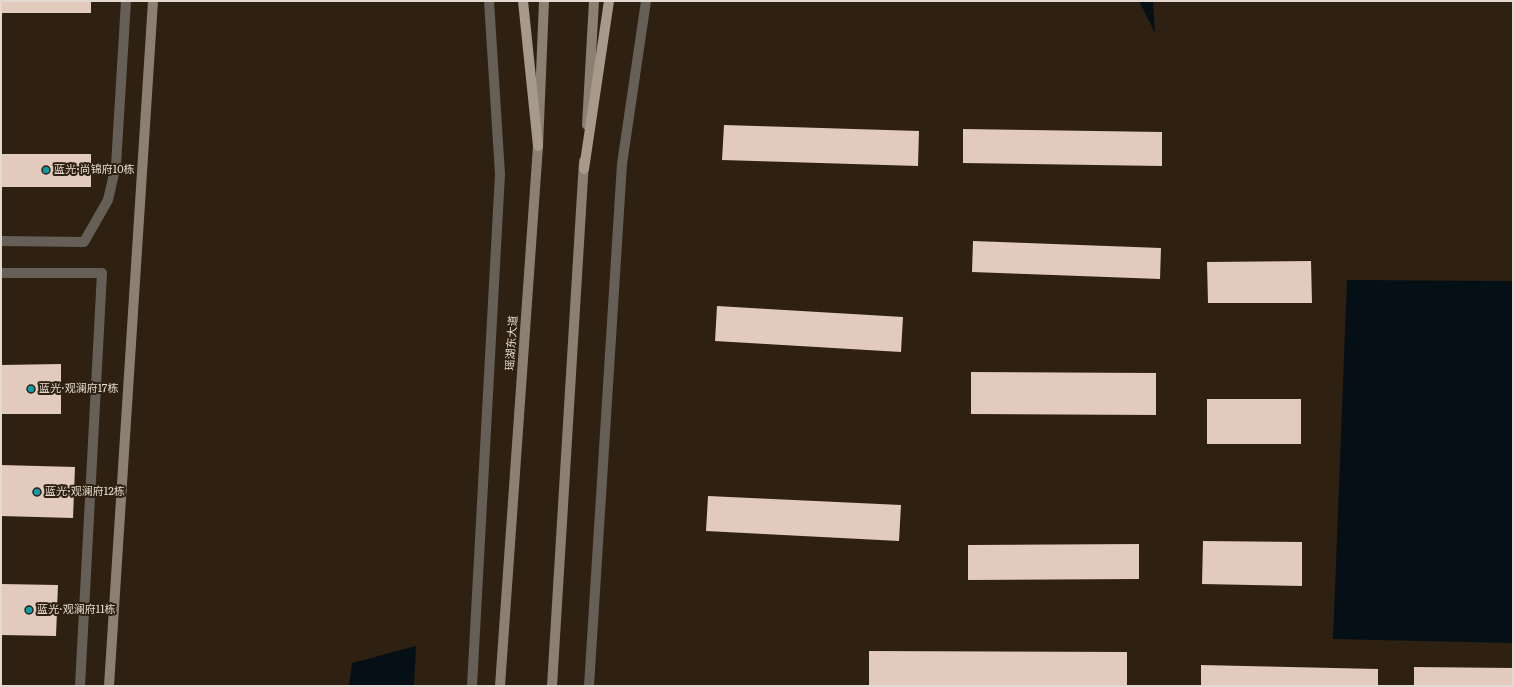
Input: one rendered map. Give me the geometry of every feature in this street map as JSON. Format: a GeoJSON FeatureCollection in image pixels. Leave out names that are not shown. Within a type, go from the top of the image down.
{"type":"FeatureCollection","features":[{"type":"Feature","properties":{"kind":"main road"},"geometry":{"type":"LineString","coordinates":[[109,686],[153,1]]}},
{"type":"Feature","properties":{"kind":"main road"},"geometry":{"type":"LineString","coordinates":[[523,1],[538,146]]}},
{"type":"Feature","properties":{"kind":"main road","name":"瑶湖东大道"},"geometry":{"type":"LineString","coordinates":[[500,686],[538,146],[544,1]]}},
{"type":"Feature","properties":{"kind":"main road"},"geometry":{"type":"LineString","coordinates":[[552,686],[594,1]]}},
{"type":"Feature","properties":{"kind":"main road"},"geometry":{"type":"LineString","coordinates":[[584,170],[609,1]]}},
{"type":"Feature","properties":{"kind":"street"},"geometry":{"type":"LineString","coordinates":[[1,241],[84,242],[108,200],[116,165],[126,1]]}},
{"type":"Feature","properties":{"kind":"street"},"geometry":{"type":"LineString","coordinates":[[472,686],[500,174],[489,1]]}},
{"type":"Feature","properties":{"kind":"street"},"geometry":{"type":"LineString","coordinates":[[589,686],[622,164],[646,1]]}},
{"type":"Feature","properties":{"kind":"street"},"geometry":{"type":"LineString","coordinates":[[1,273],[102,273],[80,686]]}},
{"type":"Feature","properties":{"kind":"shaded area"},"geometry":{"type":"Polygon","coordinates":[[[1139,1],[1153,1],[1155,33],[1139,1]]]}},
{"type":"Feature","properties":{"kind":"shaded area"},"geometry":{"type":"Polygon","coordinates":[[[1347,280],[1513,281],[1513,643],[1333,639],[1347,280]]]}},
{"type":"Feature","properties":{"kind":"shaded area"},"geometry":{"type":"Polygon","coordinates":[[[416,646],[414,686],[349,686],[352,663],[416,646]]]}},
{"type":"Feature","properties":{"kind":"building"},"geometry":{"type":"Polygon","coordinates":[[[1,1],[91,1],[91,13],[1,13],[1,1]]]}},
{"type":"Feature","properties":{"kind":"building"},"geometry":{"type":"Polygon","coordinates":[[[724,125],[919,131],[918,166],[722,160],[724,125]]]}},
{"type":"Feature","properties":{"kind":"building"},"geometry":{"type":"Polygon","coordinates":[[[963,129],[1162,132],[1162,166],[963,163],[963,129]]]}},
{"type":"Feature","properties":{"kind":"building","name":"蓝光·尚锦府10栋"},"geometry":{"type":"Polygon","coordinates":[[[1,154],[91,154],[91,187],[1,187],[1,154]]]}},
{"type":"Feature","properties":{"kind":"building"},"geometry":{"type":"Polygon","coordinates":[[[973,241],[1161,248],[1160,279],[972,272],[973,241]]]}},
{"type":"Feature","properties":{"kind":"building"},"geometry":{"type":"Polygon","coordinates":[[[1311,261],[1312,303],[1208,303],[1207,262],[1311,261]]]}},
{"type":"Feature","properties":{"kind":"building"},"geometry":{"type":"Polygon","coordinates":[[[717,306],[903,317],[901,352],[715,341],[717,306]]]}},
{"type":"Feature","properties":{"kind":"building","name":"蓝光·观澜府17栋"},"geometry":{"type":"Polygon","coordinates":[[[61,364],[61,414],[1,414],[1,365],[61,364]]]}},
{"type":"Feature","properties":{"kind":"building"},"geometry":{"type":"Polygon","coordinates":[[[971,372],[1156,373],[1156,415],[971,414],[971,372]]]}},
{"type":"Feature","properties":{"kind":"building"},"geometry":{"type":"Polygon","coordinates":[[[1207,399],[1301,399],[1301,444],[1207,444],[1207,399]]]}},
{"type":"Feature","properties":{"kind":"building","name":"蓝光·观澜府12栋"},"geometry":{"type":"Polygon","coordinates":[[[1,465],[75,467],[73,518],[1,516],[1,465]]]}},
{"type":"Feature","properties":{"kind":"building"},"geometry":{"type":"Polygon","coordinates":[[[708,496],[901,505],[899,541],[706,531],[708,496]]]}},
{"type":"Feature","properties":{"kind":"building"},"geometry":{"type":"Polygon","coordinates":[[[1203,541],[1302,542],[1302,586],[1202,584],[1203,541]]]}},
{"type":"Feature","properties":{"kind":"building"},"geometry":{"type":"Polygon","coordinates":[[[1139,544],[1139,579],[968,580],[968,545],[1139,544]]]}},
{"type":"Feature","properties":{"kind":"building","name":"蓝光·观澜府11栋"},"geometry":{"type":"Polygon","coordinates":[[[1,584],[58,585],[56,636],[1,635],[1,584]]]}},
{"type":"Feature","properties":{"kind":"building"},"geometry":{"type":"Polygon","coordinates":[[[869,651],[1127,652],[1127,686],[869,686],[869,651]]]}},
{"type":"Feature","properties":{"kind":"building"},"geometry":{"type":"Polygon","coordinates":[[[1201,665],[1378,669],[1378,686],[1201,686],[1201,665]]]}},
{"type":"Feature","properties":{"kind":"building"},"geometry":{"type":"Polygon","coordinates":[[[1414,667],[1513,668],[1513,686],[1414,686],[1414,667]]]}},
{"type":"Feature","properties":{"kind":"place","name":"蓝光·尚锦府10栋"},"geometry":{"type":"Point","coordinates":[46,170]}},
{"type":"Feature","properties":{"kind":"place","name":"蓝光·观澜府17栋"},"geometry":{"type":"Point","coordinates":[31,389]}},
{"type":"Feature","properties":{"kind":"place","name":"蓝光·观澜府12栋"},"geometry":{"type":"Point","coordinates":[37,492]}},
{"type":"Feature","properties":{"kind":"place","name":"蓝光·观澜府11栋"},"geometry":{"type":"Point","coordinates":[29,610]}}]}
